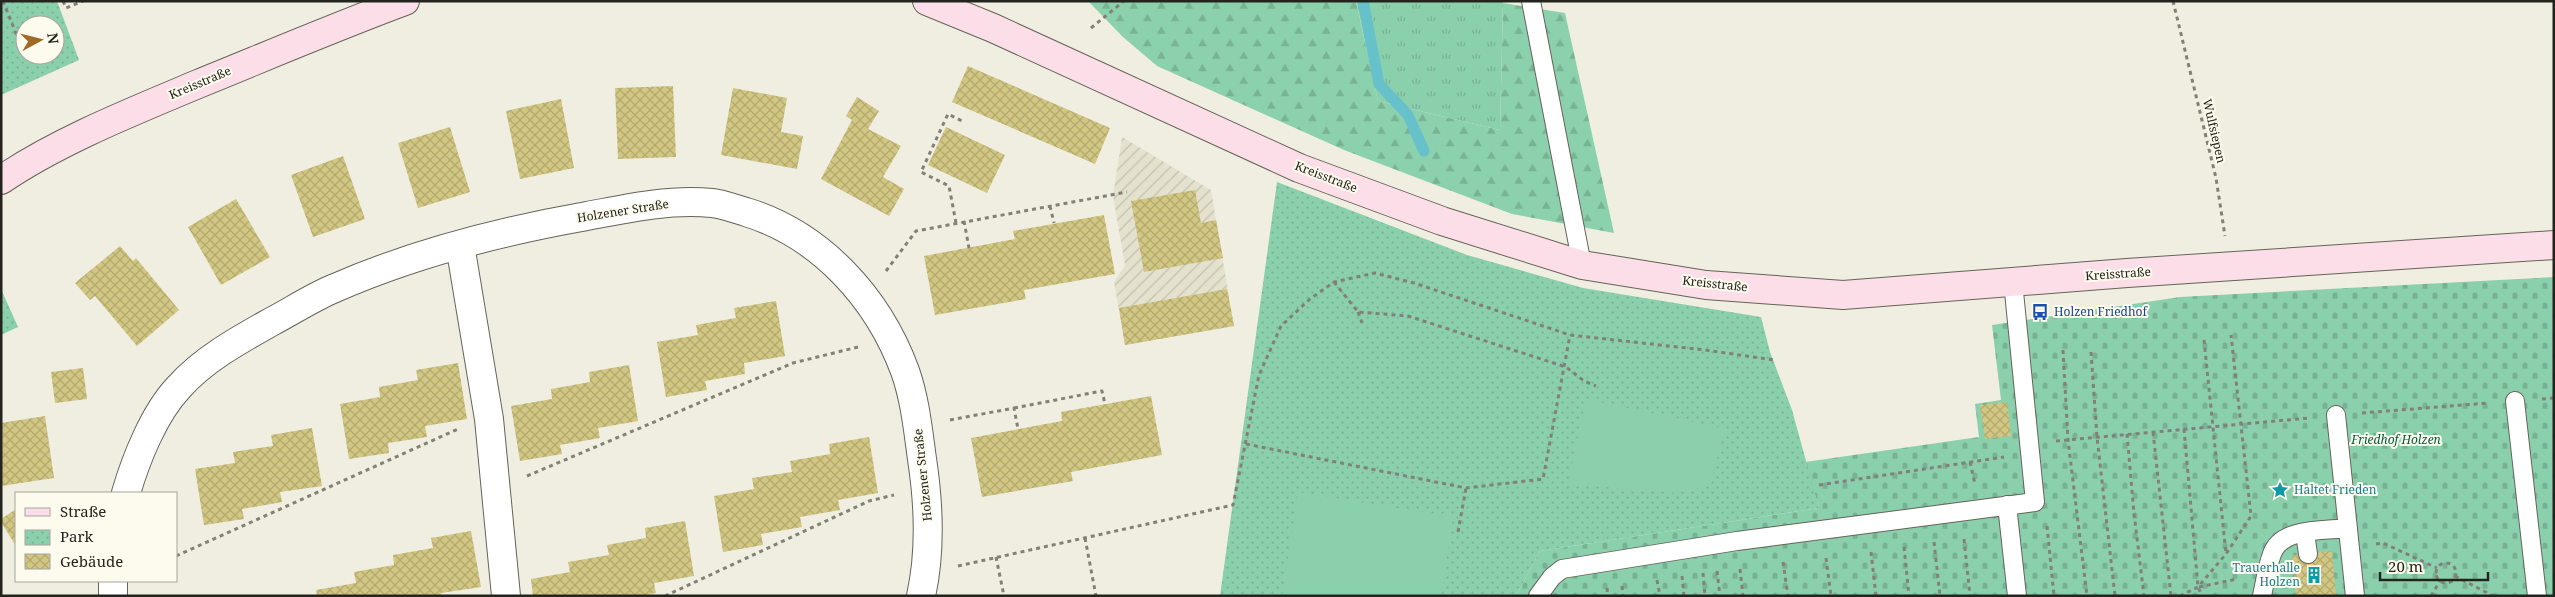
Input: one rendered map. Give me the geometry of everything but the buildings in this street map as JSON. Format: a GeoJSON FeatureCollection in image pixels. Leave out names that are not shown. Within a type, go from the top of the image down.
{"type":"FeatureCollection","features":[{"type":"Feature","properties":{"kind":"main road","name":"Kreisstraße"},"geometry":{"type":"LineString","coordinates":[[1,180],[77,138],[154,102],[405,1]]}},
{"type":"Feature","properties":{"kind":"main road","name":"Kreisstraße"},"geometry":{"type":"LineString","coordinates":[[927,1],[993,28],[1299,168],[1442,221],[1582,265],[1706,285],[1843,295],[2230,266],[2554,245]]}},
{"type":"Feature","properties":{"kind":"street","name":"Holzener Straße"},"geometry":{"type":"LineString","coordinates":[[126,492],[133,469],[154,424],[178,387],[227,346],[333,289],[389,267],[460,244],[544,224],[656,203],[714,202],[773,220],[818,248],[860,290],[891,339],[906,374],[915,410],[926,488],[928,528],[923,584]]}},
{"type":"Feature","properties":{"kind":"street"},"geometry":{"type":"LineString","coordinates":[[460,244],[489,419],[497,483],[506,596]]}},
{"type":"Feature","properties":{"kind":"street"},"geometry":{"type":"LineString","coordinates":[[113,582],[114,596]]}},
{"type":"Feature","properties":{"kind":"lane"},"geometry":{"type":"LineString","coordinates":[[1532,1],[1582,265]]}},
{"type":"Feature","properties":{"kind":"lane"},"geometry":{"type":"LineString","coordinates":[[1538,596],[1552,577],[1562,569],[1778,536],[2036,502],[2013,282]]}},
{"type":"Feature","properties":{"kind":"lane"},"geometry":{"type":"LineString","coordinates":[[2515,401],[2537,596]]}},
{"type":"Feature","properties":{"kind":"lane"},"geometry":{"type":"LineString","coordinates":[[2336,415],[2355,596]]}},
{"type":"Feature","properties":{"kind":"lane"},"geometry":{"type":"LineString","coordinates":[[2007,505],[2016,596]]}},
{"type":"Feature","properties":{"kind":"lane"},"geometry":{"type":"LineString","coordinates":[[2262,596],[2272,552],[2282,541],[2294,534],[2348,528]]}},
{"type":"Feature","properties":{"kind":"lane"},"geometry":{"type":"LineString","coordinates":[[2305,533],[2308,554]]}},
{"type":"Feature","properties":{"kind":"path"},"geometry":{"type":"LineString","coordinates":[[3,1],[15,31]]}},
{"type":"Feature","properties":{"kind":"path"},"geometry":{"type":"LineString","coordinates":[[63,1],[66,8],[83,1]]}},
{"type":"Feature","properties":{"kind":"path"},"geometry":{"type":"LineString","coordinates":[[1091,28],[1124,1]]}},
{"type":"Feature","properties":{"kind":"path","name":"Wulfsiepen"},"geometry":{"type":"LineString","coordinates":[[2173,1],[2216,178],[2230,266]]}},
{"type":"Feature","properties":{"kind":"path"},"geometry":{"type":"LineString","coordinates":[[956,223],[949,186],[920,172],[948,114],[962,121]]}},
{"type":"Feature","properties":{"kind":"path"},"geometry":{"type":"LineString","coordinates":[[881,278],[916,231],[1126,192]]}},
{"type":"Feature","properties":{"kind":"path"},"geometry":{"type":"LineString","coordinates":[[1050,206],[1054,223]]}},
{"type":"Feature","properties":{"kind":"path"},"geometry":{"type":"LineString","coordinates":[[964,221],[969,248]]}},
{"type":"Feature","properties":{"kind":"path"},"geometry":{"type":"LineString","coordinates":[[923,584],[996,557],[1233,505],[1259,375],[1281,326],[1310,299],[1334,282],[1375,273],[1414,283],[1570,336],[1705,350],[1774,360]]}},
{"type":"Feature","properties":{"kind":"path"},"geometry":{"type":"LineString","coordinates":[[1334,282],[1358,312],[1362,323]]}},
{"type":"Feature","properties":{"kind":"path"},"geometry":{"type":"LineString","coordinates":[[1358,312],[1408,316],[1566,367],[1584,382],[1596,386]]}},
{"type":"Feature","properties":{"kind":"path"},"geometry":{"type":"LineString","coordinates":[[2198,587],[2226,554],[2251,516],[2231,335]]}},
{"type":"Feature","properties":{"kind":"path"},"geometry":{"type":"LineString","coordinates":[[1246,444],[1466,488],[1543,479],[1566,367],[1570,336]]}},
{"type":"Feature","properties":{"kind":"path"},"geometry":{"type":"LineString","coordinates":[[497,483],[534,474],[793,363],[891,339]]}},
{"type":"Feature","properties":{"kind":"path"},"geometry":{"type":"LineString","coordinates":[[2204,340],[2226,554]]}},
{"type":"Feature","properties":{"kind":"path"},"geometry":{"type":"LineString","coordinates":[[2063,350],[2068,440],[2087,596]]}},
{"type":"Feature","properties":{"kind":"path"},"geometry":{"type":"LineString","coordinates":[[2091,352],[2097,437],[2116,596]]}},
{"type":"Feature","properties":{"kind":"path"},"geometry":{"type":"LineString","coordinates":[[946,420],[1102,392],[1105,404]]}},
{"type":"Feature","properties":{"kind":"path"},"geometry":{"type":"LineString","coordinates":[[2058,441],[2336,415],[2554,398]]}},
{"type":"Feature","properties":{"kind":"path"},"geometry":{"type":"LineString","coordinates":[[1014,408],[1018,429]]}},
{"type":"Feature","properties":{"kind":"path"},"geometry":{"type":"LineString","coordinates":[[178,555],[470,423],[489,419]]}},
{"type":"Feature","properties":{"kind":"path"},"geometry":{"type":"LineString","coordinates":[[2184,429],[2198,587],[2202,596]]}},
{"type":"Feature","properties":{"kind":"path"},"geometry":{"type":"LineString","coordinates":[[2153,432],[2171,596]]}},
{"type":"Feature","properties":{"kind":"path"},"geometry":{"type":"LineString","coordinates":[[2127,434],[2144,596]]}},
{"type":"Feature","properties":{"kind":"path"},"geometry":{"type":"LineString","coordinates":[[1819,485],[2031,453]]}},
{"type":"Feature","properties":{"kind":"path"},"geometry":{"type":"LineString","coordinates":[[665,596],[869,502],[926,488]]}},
{"type":"Feature","properties":{"kind":"path"},"geometry":{"type":"LineString","coordinates":[[1458,532],[1466,488]]}},
{"type":"Feature","properties":{"kind":"path"},"geometry":{"type":"LineString","coordinates":[[2036,502],[2046,513],[2054,596]]}},
{"type":"Feature","properties":{"kind":"path"},"geometry":{"type":"LineString","coordinates":[[1962,511],[1970,596]]}},
{"type":"Feature","properties":{"kind":"path"},"geometry":{"type":"LineString","coordinates":[[1931,516],[1940,596]]}},
{"type":"Feature","properties":{"kind":"path"},"geometry":{"type":"LineString","coordinates":[[1901,520],[1909,596]]}},
{"type":"Feature","properties":{"kind":"path"},"geometry":{"type":"LineString","coordinates":[[1868,524],[1876,596]]}},
{"type":"Feature","properties":{"kind":"path"},"geometry":{"type":"LineString","coordinates":[[1822,530],[1831,596]]}},
{"type":"Feature","properties":{"kind":"path"},"geometry":{"type":"LineString","coordinates":[[1778,536],[1788,596]]}},
{"type":"Feature","properties":{"kind":"path"},"geometry":{"type":"LineString","coordinates":[[1085,538],[1096,596]]}},
{"type":"Feature","properties":{"kind":"path"},"geometry":{"type":"LineString","coordinates":[[2350,546],[2383,543],[2437,568]]}},
{"type":"Feature","properties":{"kind":"path"},"geometry":{"type":"LineString","coordinates":[[996,557],[1004,596]]}},
{"type":"Feature","properties":{"kind":"path"},"geometry":{"type":"LineString","coordinates":[[2444,563],[2451,565],[2455,570],[2455,576],[2448,582],[2440,581],[2436,575],[2437,568],[2444,563]]}},
{"type":"Feature","properties":{"kind":"path"},"geometry":{"type":"LineString","coordinates":[[2455,576],[2492,596]]}},
{"type":"Feature","properties":{"kind":"path"},"geometry":{"type":"LineString","coordinates":[[2180,596],[2198,587],[2234,580]]}},
{"type":"Feature","properties":{"kind":"path"},"geometry":{"type":"LineString","coordinates":[[2431,596],[2440,581]]}},
{"type":"Feature","properties":{"kind":"shaded area"},"geometry":{"type":"Polygon","coordinates":[[[1122,137],[1211,190],[1234,326],[1125,345],[1114,282],[1125,265],[1113,196],[1122,137]]]}},
{"type":"Feature","properties":{"kind":"green space"},"geometry":{"type":"Polygon","coordinates":[[[1,1],[57,1],[62,15],[15,15],[15,65],[65,65],[65,22],[79,60],[1,95],[1,1]]]}},
{"type":"Feature","properties":{"kind":"green space"},"geometry":{"type":"Polygon","coordinates":[[[1088,1],[1356,1],[1378,101],[1500,130],[1503,3],[1565,13],[1614,233],[1512,214],[1344,150],[1157,66],[1123,37],[1088,1]]]}},
{"type":"Feature","properties":{"kind":"green space"},"geometry":{"type":"Polygon","coordinates":[[[1356,1],[1503,1],[1500,130],[1378,101],[1356,1]]]}},
{"type":"Feature","properties":{"kind":"green space"},"geometry":{"type":"Polygon","coordinates":[[[1277,182],[1467,255],[1583,288],[1761,317],[1770,352],[1792,410],[1819,508],[1540,551],[1516,596],[1220,596],[1277,182]]]}},
{"type":"Feature","properties":{"kind":"green space","name":"Friedhof Holzen"},"geometry":{"type":"Polygon","coordinates":[[[2554,277],[2554,596],[1516,596],[1540,551],[1819,508],[1805,462],[1979,437],[1975,404],[2001,400],[1992,325],[2180,297],[2554,277]]]}},
{"type":"Feature","properties":{"kind":"green space"},"geometry":{"type":"Polygon","coordinates":[[[1,289],[18,327],[1,335],[1,289]]]}},
{"type":"Feature","properties":{"kind":"green space"},"geometry":{"type":"Polygon","coordinates":[[[1586,399],[1725,429],[1710,485],[1676,493],[1568,484],[1586,399]]]}},
{"type":"Feature","properties":{"kind":"green space"},"geometry":{"type":"Polygon","coordinates":[[[1298,492],[1453,517],[1441,596],[1282,596],[1298,492]]]}},
{"type":"Feature","properties":{"kind":"waterway"},"geometry":{"type":"LineString","coordinates":[[1363,1],[1379,84],[1408,115],[1424,151]]}},
{"type":"Feature","properties":{"kind":"place","name":"Holzen Friedhof"},"geometry":{"type":"Point","coordinates":[2040,312]}},
{"type":"Feature","properties":{"kind":"place","name":"Haltet Frieden"},"geometry":{"type":"Point","coordinates":[2280,490]}},
{"type":"Feature","properties":{"kind":"place","name":"Trauerhalle Holzen"},"geometry":{"type":"Point","coordinates":[2314,575]}}]}
